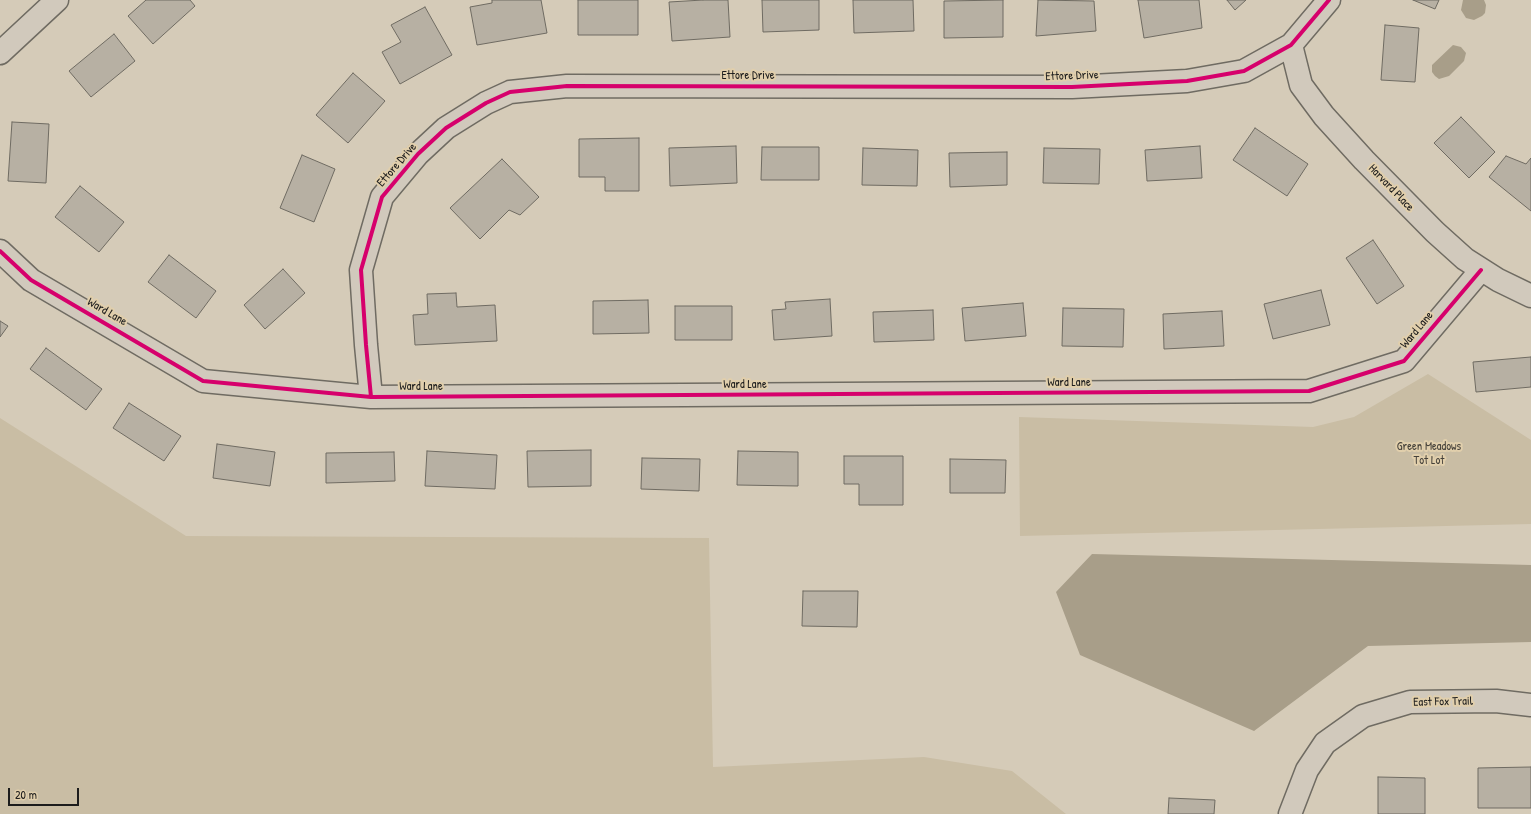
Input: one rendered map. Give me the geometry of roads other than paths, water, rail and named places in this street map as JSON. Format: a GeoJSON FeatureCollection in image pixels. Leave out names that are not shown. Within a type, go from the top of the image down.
{"type":"FeatureCollection","features":[{"type":"Feature","properties":{"kind":"street"},"geometry":{"type":"LineString","coordinates":[[0,53],[57,0]]}},
{"type":"Feature","properties":{"kind":"street","name":"Ettore Drive"},"geometry":{"type":"LineString","coordinates":[[371,397],[361,270],[382,197],[418,154],[446,128],[486,103],[510,92],[567,86],[1072,87],[1179,81],[1244,71],[1291,44],[1329,0]]}},
{"type":"Feature","properties":{"kind":"street","name":"Harvard Place"},"geometry":{"type":"LineString","coordinates":[[1291,44],[1301,85],[1324,116],[1370,166],[1429,226],[1465,259],[1498,280],[1531,296]]}},
{"type":"Feature","properties":{"kind":"street","name":"Ward Lane"},"geometry":{"type":"LineString","coordinates":[[0,251],[31,280],[203,381],[371,397],[1309,392],[1404,362],[1481,270]]}},
{"type":"Feature","properties":{"kind":"street","name":"East Fox Trail"},"geometry":{"type":"LineString","coordinates":[[1290,814],[1307,770],[1325,743],[1363,716],[1410,702],[1496,701],[1531,705]]}},
{"type":"Feature","properties":{"kind":"park label","name":"Green Meadows Tot Lot"},"geometry":{"type":"Point","coordinates":[1429,454]}}]}
